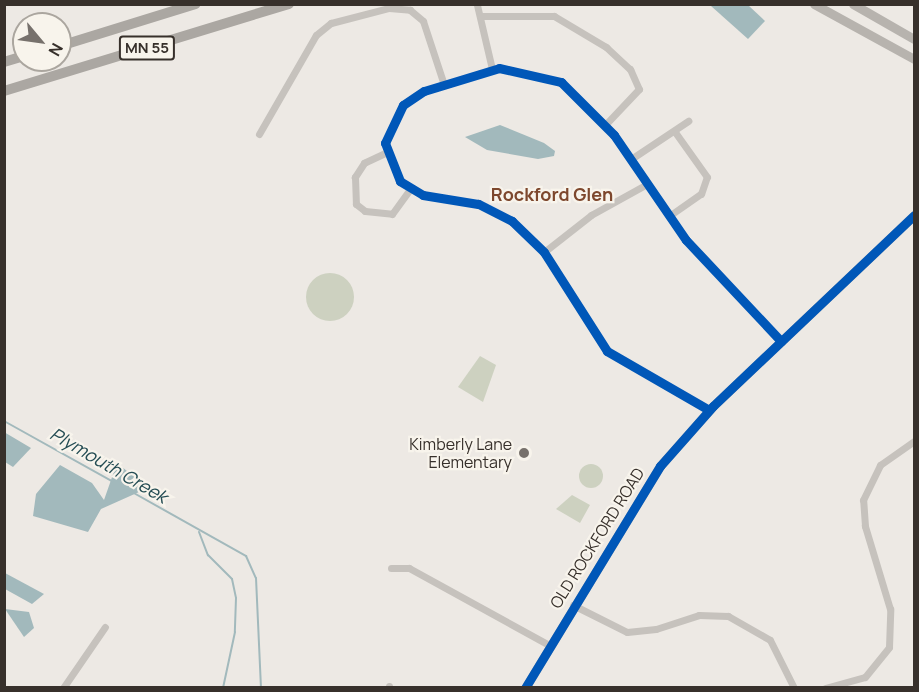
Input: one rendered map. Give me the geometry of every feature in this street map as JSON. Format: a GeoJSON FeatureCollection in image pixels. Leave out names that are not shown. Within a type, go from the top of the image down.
{"type":"FeatureCollection","features":[{"type":"Feature","properties":{"kind":"main road","name":"MN 55"},"geometry":{"type":"LineString","coordinates":[[72,42],[196,4]]}},
{"type":"Feature","properties":{"kind":"main road","name":"MN 55"},"geometry":{"type":"LineString","coordinates":[[4,91],[289,4]]}},
{"type":"Feature","properties":{"kind":"street"},"geometry":{"type":"LineString","coordinates":[[814,4],[915,59]]}},
{"type":"Feature","properties":{"kind":"street"},"geometry":{"type":"LineString","coordinates":[[853,4],[915,39]]}},
{"type":"Feature","properties":{"kind":"street"},"geometry":{"type":"LineString","coordinates":[[477,5],[492,69]]}},
{"type":"Feature","properties":{"kind":"street"},"geometry":{"type":"LineString","coordinates":[[259,134],[316,35],[331,23],[377,11],[400,8],[418,15],[444,85]]}},
{"type":"Feature","properties":{"kind":"street"},"geometry":{"type":"LineString","coordinates":[[480,16],[554,16],[606,47],[630,69],[639,88],[605,125]]}},
{"type":"Feature","properties":{"kind":"street"},"geometry":{"type":"LineString","coordinates":[[709,410],[607,351],[544,252],[495,211],[410,189],[392,171],[385,153],[387,132],[402,105],[444,85],[492,69],[552,77],[605,125],[669,216],[781,341]]}},
{"type":"Feature","properties":{"kind":"street"},"geometry":{"type":"LineString","coordinates":[[631,159],[675,132],[688,121]]}},
{"type":"Feature","properties":{"kind":"street"},"geometry":{"type":"LineString","coordinates":[[669,216],[701,194],[707,177],[675,132]]}},
{"type":"Feature","properties":{"kind":"street"},"geometry":{"type":"LineString","coordinates":[[385,153],[364,163],[355,177],[356,204],[365,211],[392,214],[410,189]]}},
{"type":"Feature","properties":{"kind":"street"},"geometry":{"type":"LineString","coordinates":[[544,252],[591,215],[647,184]]}},
{"type":"Feature","properties":{"kind":"street","name":"OLD ROCKFORD ROAD"},"geometry":{"type":"LineString","coordinates":[[525,687],[641,492],[709,410],[915,215]]}},
{"type":"Feature","properties":{"kind":"street"},"geometry":{"type":"LineString","coordinates":[[825,687],[865,677],[889,647],[890,609],[865,526],[863,500],[880,465],[915,441]]}},
{"type":"Feature","properties":{"kind":"street"},"geometry":{"type":"LineString","coordinates":[[391,568],[409,568],[549,645]]}},
{"type":"Feature","properties":{"kind":"street"},"geometry":{"type":"LineString","coordinates":[[573,605],[627,632],[699,615],[729,616],[770,640],[794,687]]}},
{"type":"Feature","properties":{"kind":"street"},"geometry":{"type":"LineString","coordinates":[[63,687],[105,627]]}},
{"type":"Feature","properties":{"kind":"green space"},"geometry":{"type":"Polygon","coordinates":[[[325,273],[335,273],[347,280],[354,292],[354,302],[347,314],[335,321],[325,321],[310,310],[306,302],[306,292],[317,277],[325,273]]]}},
{"type":"Feature","properties":{"kind":"green space"},"geometry":{"type":"Polygon","coordinates":[[[480,356],[496,365],[483,402],[458,387],[480,356]]]}},
{"type":"Feature","properties":{"kind":"green space"},"geometry":{"type":"Polygon","coordinates":[[[591,464],[599,468],[603,476],[599,484],[591,488],[583,484],[579,476],[583,468],[591,464]]]}},
{"type":"Feature","properties":{"kind":"green space"},"geometry":{"type":"Polygon","coordinates":[[[572,495],[590,505],[580,523],[556,509],[572,495]]]}},
{"type":"Feature","properties":{"kind":"water"},"geometry":{"type":"Polygon","coordinates":[[[748,5],[765,21],[748,39],[711,6],[748,5]]]}},
{"type":"Feature","properties":{"kind":"water"},"geometry":{"type":"Polygon","coordinates":[[[500,125],[544,143],[555,151],[554,156],[538,159],[487,150],[465,137],[500,125]]]}},
{"type":"Feature","properties":{"kind":"water"},"geometry":{"type":"Polygon","coordinates":[[[4,432],[31,448],[13,467],[5,462],[4,432]]]}},
{"type":"Feature","properties":{"kind":"water"},"geometry":{"type":"Polygon","coordinates":[[[117,463],[148,488],[101,509],[88,532],[33,516],[36,494],[60,465],[92,483],[104,500],[117,463]]]}},
{"type":"Feature","properties":{"kind":"water"},"geometry":{"type":"Polygon","coordinates":[[[5,573],[44,594],[32,604],[5,589],[5,573]]]}},
{"type":"Feature","properties":{"kind":"water"},"geometry":{"type":"Polygon","coordinates":[[[5,609],[29,612],[34,628],[24,637],[5,609]]]}},
{"type":"Feature","properties":{"kind":"waterway","name":"Plymouth Creek"},"geometry":{"type":"LineString","coordinates":[[4,421],[112,481]]}},
{"type":"Feature","properties":{"kind":"waterway","name":"Plymouth Creek"},"geometry":{"type":"LineString","coordinates":[[132,492],[246,556],[256,578],[261,688]]}},
{"type":"Feature","properties":{"kind":"waterway","name":"Plymouth Creek"},"geometry":{"type":"LineString","coordinates":[[199,532],[208,555],[232,579],[236,598],[235,632],[223,688]]}},
{"type":"Feature","properties":{"kind":"cycle path"},"geometry":{"type":"LineString","coordinates":[[709,410],[607,351],[544,252],[512,221],[478,204],[423,195],[400,181],[385,143],[403,105],[424,91],[499,68],[561,82],[614,135],[686,240],[781,341]]}},
{"type":"Feature","properties":{"kind":"cycle path"},"geometry":{"type":"LineString","coordinates":[[525,688],[660,466],[713,406],[914,215]]}},
{"type":"Feature","properties":{"kind":"place","name":"Kimberly Lane Elementary"},"geometry":{"type":"Point","coordinates":[524,453]}},
{"type":"Feature","properties":{"kind":"district","name":"Rockford Glen"},"geometry":{"type":"Point","coordinates":[552,194]}}]}
